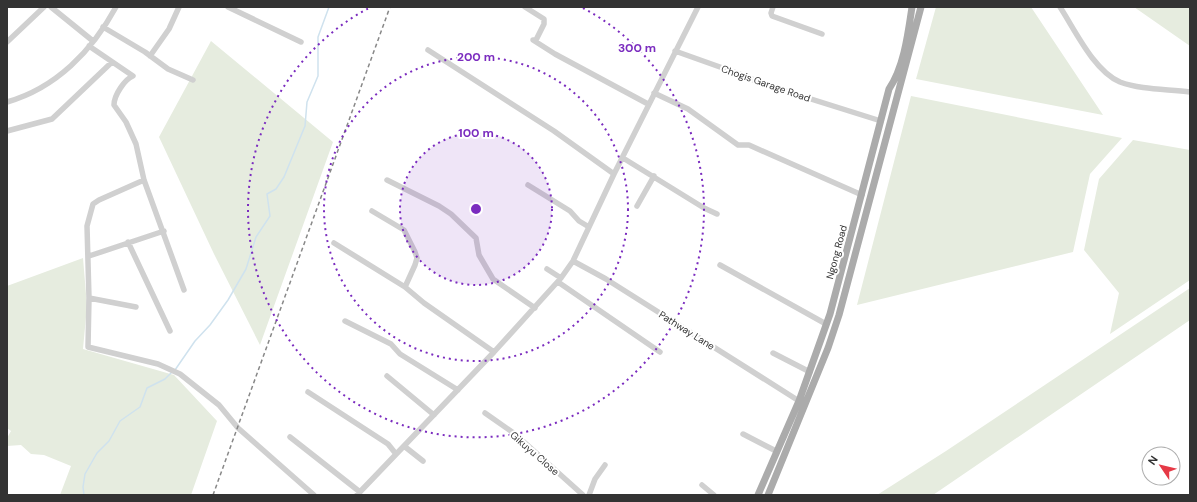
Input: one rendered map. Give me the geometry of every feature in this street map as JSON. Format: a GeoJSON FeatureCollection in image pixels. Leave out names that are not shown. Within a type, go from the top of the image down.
{"type":"FeatureCollection","features":[{"type":"Feature","properties":{"kind":"main road","name":"Ngong Road"},"geometry":{"type":"LineString","coordinates":[[758,495],[799,401],[826,324],[862,195],[889,90],[896,79],[908,33],[912,7]]}},
{"type":"Feature","properties":{"kind":"main road","name":"Ngong Road"},"geometry":{"type":"LineString","coordinates":[[768,495],[828,348],[839,315],[921,7]]}},
{"type":"Feature","properties":{"kind":"street"},"geometry":{"type":"LineString","coordinates":[[7,42],[44,7]]}},
{"type":"Feature","properties":{"kind":"street"},"geometry":{"type":"LineString","coordinates":[[50,7],[112,62],[133,76],[127,80],[115,98],[114,105],[126,122],[136,144],[144,180],[164,231],[184,290]]}},
{"type":"Feature","properties":{"kind":"street"},"geometry":{"type":"LineString","coordinates":[[7,102],[19,99],[48,85],[91,44],[116,7]]}},
{"type":"Feature","properties":{"kind":"street"},"geometry":{"type":"LineString","coordinates":[[150,56],[169,29],[179,7]]}},
{"type":"Feature","properties":{"kind":"street"},"geometry":{"type":"LineString","coordinates":[[228,7],[301,42]]}},
{"type":"Feature","properties":{"kind":"street"},"geometry":{"type":"LineString","coordinates":[[525,7],[544,20],[544,24],[536,40],[534,40],[555,54],[648,104]]}},
{"type":"Feature","properties":{"kind":"street"},"geometry":{"type":"LineString","coordinates":[[290,437],[358,493],[458,390],[560,280],[573,261],[648,104],[698,7]]}},
{"type":"Feature","properties":{"kind":"street"},"geometry":{"type":"LineString","coordinates":[[773,7],[771,13],[772,16],[822,34]]}},
{"type":"Feature","properties":{"kind":"street"},"geometry":{"type":"LineString","coordinates":[[1060,7],[1093,59],[1105,73],[1114,79],[1136,86],[1190,92]]}},
{"type":"Feature","properties":{"kind":"street"},"geometry":{"type":"LineString","coordinates":[[103,27],[168,69],[193,80]]}},
{"type":"Feature","properties":{"kind":"street"},"geometry":{"type":"LineString","coordinates":[[428,50],[554,131],[614,174]]}},
{"type":"Feature","properties":{"kind":"street","name":"Chogis Garage Road"},"geometry":{"type":"LineString","coordinates":[[675,51],[748,77],[757,82],[881,120]]}},
{"type":"Feature","properties":{"kind":"street"},"geometry":{"type":"LineString","coordinates":[[7,131],[46,119],[52,119],[112,62]]}},
{"type":"Feature","properties":{"kind":"street"},"geometry":{"type":"LineString","coordinates":[[654,93],[688,109],[738,145],[749,145],[862,195]]}},
{"type":"Feature","properties":{"kind":"street"},"geometry":{"type":"LineString","coordinates":[[623,158],[704,208],[717,214]]}},
{"type":"Feature","properties":{"kind":"street"},"geometry":{"type":"LineString","coordinates":[[637,206],[654,176]]}},
{"type":"Feature","properties":{"kind":"street"},"geometry":{"type":"LineString","coordinates":[[144,180],[93,204],[87,226],[89,256],[88,348],[158,364],[180,374],[219,405],[238,428],[314,495]]}},
{"type":"Feature","properties":{"kind":"street"},"geometry":{"type":"LineString","coordinates":[[387,180],[439,206],[451,214],[476,238],[478,256],[493,279],[535,308]]}},
{"type":"Feature","properties":{"kind":"street"},"geometry":{"type":"LineString","coordinates":[[528,185],[570,211],[579,221],[588,227]]}},
{"type":"Feature","properties":{"kind":"street"},"geometry":{"type":"LineString","coordinates":[[372,211],[404,230],[415,252],[415,265],[406,287]]}},
{"type":"Feature","properties":{"kind":"street"},"geometry":{"type":"LineString","coordinates":[[89,256],[164,231]]}},
{"type":"Feature","properties":{"kind":"street"},"geometry":{"type":"LineString","coordinates":[[128,242],[170,331]]}},
{"type":"Feature","properties":{"kind":"street"},"geometry":{"type":"LineString","coordinates":[[334,243],[406,287],[424,302],[494,352]]}},
{"type":"Feature","properties":{"kind":"street","name":"Pathway Lane"},"geometry":{"type":"LineString","coordinates":[[573,261],[606,279],[700,337],[730,358],[799,401]]}},
{"type":"Feature","properties":{"kind":"street"},"geometry":{"type":"LineString","coordinates":[[720,265],[826,324]]}},
{"type":"Feature","properties":{"kind":"street"},"geometry":{"type":"LineString","coordinates":[[547,269],[660,352]]}},
{"type":"Feature","properties":{"kind":"street"},"geometry":{"type":"LineString","coordinates":[[89,298],[136,307]]}},
{"type":"Feature","properties":{"kind":"street"},"geometry":{"type":"LineString","coordinates":[[345,321],[390,344],[400,354],[458,390]]}},
{"type":"Feature","properties":{"kind":"street"},"geometry":{"type":"LineString","coordinates":[[773,353],[810,372]]}},
{"type":"Feature","properties":{"kind":"street"},"geometry":{"type":"LineString","coordinates":[[386,376],[434,415]]}},
{"type":"Feature","properties":{"kind":"street"},"geometry":{"type":"LineString","coordinates":[[308,392],[388,444],[396,454]]}},
{"type":"Feature","properties":{"kind":"street","name":"Gikuyu Close"},"geometry":{"type":"LineString","coordinates":[[485,413],[515,434],[583,495]]}},
{"type":"Feature","properties":{"kind":"street"},"geometry":{"type":"LineString","coordinates":[[743,434],[776,451]]}},
{"type":"Feature","properties":{"kind":"street"},"geometry":{"type":"LineString","coordinates":[[404,446],[423,461]]}},
{"type":"Feature","properties":{"kind":"street"},"geometry":{"type":"LineString","coordinates":[[589,495],[595,479],[605,464]]}},
{"type":"Feature","properties":{"kind":"street"},"geometry":{"type":"LineString","coordinates":[[702,485],[714,495]]}},
{"type":"Feature","properties":{"kind":"shaded area"},"geometry":{"type":"Polygon","coordinates":[[[936,7],[1031,7],[1103,115],[916,79],[936,7]]]}},
{"type":"Feature","properties":{"kind":"shaded area"},"geometry":{"type":"Polygon","coordinates":[[[1134,7],[1190,7],[1190,46],[1134,7]]]}},
{"type":"Feature","properties":{"kind":"shaded area"},"geometry":{"type":"Polygon","coordinates":[[[211,41],[333,142],[260,345],[214,254],[159,137],[211,41]]]}},
{"type":"Feature","properties":{"kind":"shaded area"},"geometry":{"type":"Polygon","coordinates":[[[911,96],[1122,138],[1090,174],[1073,252],[857,305],[911,96]]]}},
{"type":"Feature","properties":{"kind":"shaded area"},"geometry":{"type":"Polygon","coordinates":[[[1133,140],[1190,150],[1190,280],[1110,334],[1119,293],[1084,250],[1099,179],[1133,140]]]}},
{"type":"Feature","properties":{"kind":"shaded area"},"geometry":{"type":"Polygon","coordinates":[[[83,258],[87,306],[83,349],[174,375],[217,421],[191,495],[60,495],[71,466],[44,455],[31,454],[21,445],[7,446],[7,438],[11,431],[7,428],[7,286],[83,258]]]}},
{"type":"Feature","properties":{"kind":"shaded area"},"geometry":{"type":"Polygon","coordinates":[[[1190,288],[1190,320],[933,495],[877,495],[946,451],[1190,288]]]}},
{"type":"Feature","properties":{"kind":"waterway"},"geometry":{"type":"LineString","coordinates":[[175,370],[195,341],[210,325],[228,300],[246,269],[256,237],[270,216],[267,194],[276,189],[284,177],[305,126],[307,102],[318,76],[318,37],[329,7]]}},
{"type":"Feature","properties":{"kind":"waterway"},"geometry":{"type":"LineString","coordinates":[[84,495],[83,487],[85,474],[97,453],[109,441],[120,421],[140,407],[147,388],[165,379],[172,372]]}},
{"type":"Feature","properties":{"kind":"railway"},"geometry":{"type":"LineString","coordinates":[[213,495],[390,7]]}}]}
